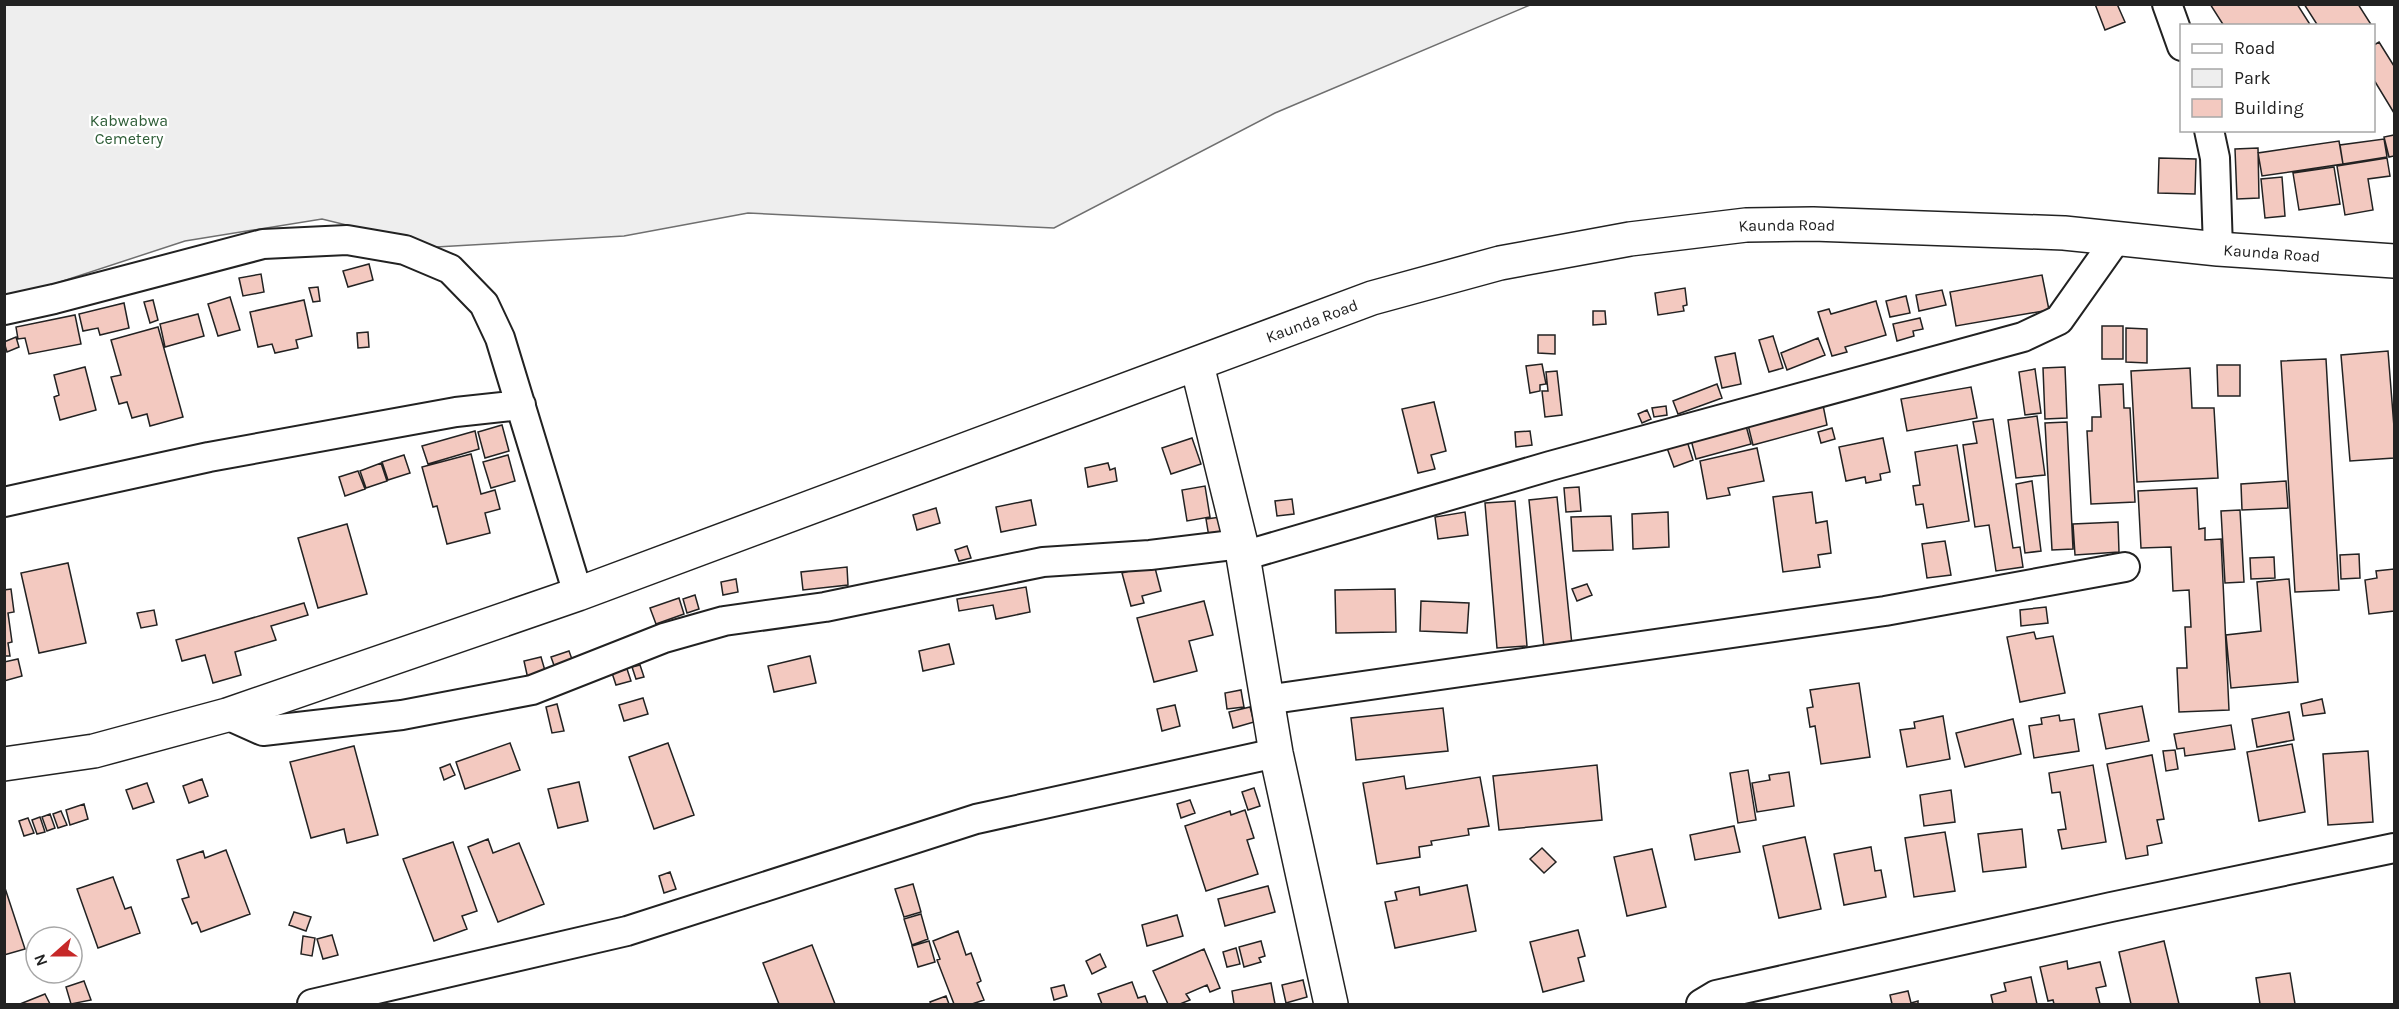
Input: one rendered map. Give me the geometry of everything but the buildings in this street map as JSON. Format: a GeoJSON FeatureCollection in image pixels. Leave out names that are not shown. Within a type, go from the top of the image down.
{"type":"FeatureCollection","features":[{"type":"Feature","properties":{"kind":"street"},"geometry":{"type":"LineString","coordinates":[[2167,4],[2180,43]]}},
{"type":"Feature","properties":{"kind":"street"},"geometry":{"type":"LineString","coordinates":[[2209,132],[2215,158],[2218,249]]}},
{"type":"Feature","properties":{"kind":"street","name":"Kaunda Road"},"geometry":{"type":"LineString","coordinates":[[4,764],[94,751],[227,715],[578,594],[1372,298],[1500,263],[1630,239],[1746,225],[1999,230],[2117,238],[2218,249],[2394,261]]}},
{"type":"Feature","properties":{"kind":"street"},"geometry":{"type":"LineString","coordinates":[[227,715],[263,731],[402,715],[532,690],[664,638],[724,621],[825,607],[1043,562],[1242,550],[2023,338],[2060,320],[2117,238]]}},
{"type":"Feature","properties":{"kind":"street"},"geometry":{"type":"LineString","coordinates":[[4,310],[263,244],[347,240],[380,244],[405,250],[450,269],[484,304],[500,338],[578,594]]}},
{"type":"Feature","properties":{"kind":"street"},"geometry":{"type":"LineString","coordinates":[[1197,364],[1242,550],[1276,753],[1330,1005]]}},
{"type":"Feature","properties":{"kind":"street"},"geometry":{"type":"LineString","coordinates":[[4,502],[209,457],[456,412],[521,405]]}},
{"type":"Feature","properties":{"kind":"street"},"geometry":{"type":"LineString","coordinates":[[1266,700],[1885,611],[2126,567]]}},
{"type":"Feature","properties":{"kind":"street"},"geometry":{"type":"LineString","coordinates":[[312,1005],[627,931],[976,819],[1276,753]]}},
{"type":"Feature","properties":{"kind":"street"},"geometry":{"type":"LineString","coordinates":[[1701,1005],[1716,994],[2110,907],[2394,848]]}},
{"type":"Feature","properties":{"kind":"green space","name":"Kabwabwa Cemetery"},"geometry":{"type":"Polygon","coordinates":[[[4,5],[1530,5],[1275,113],[1054,228],[748,213],[624,236],[436,247],[322,219],[185,241],[5,300],[4,5]]]}}]}
